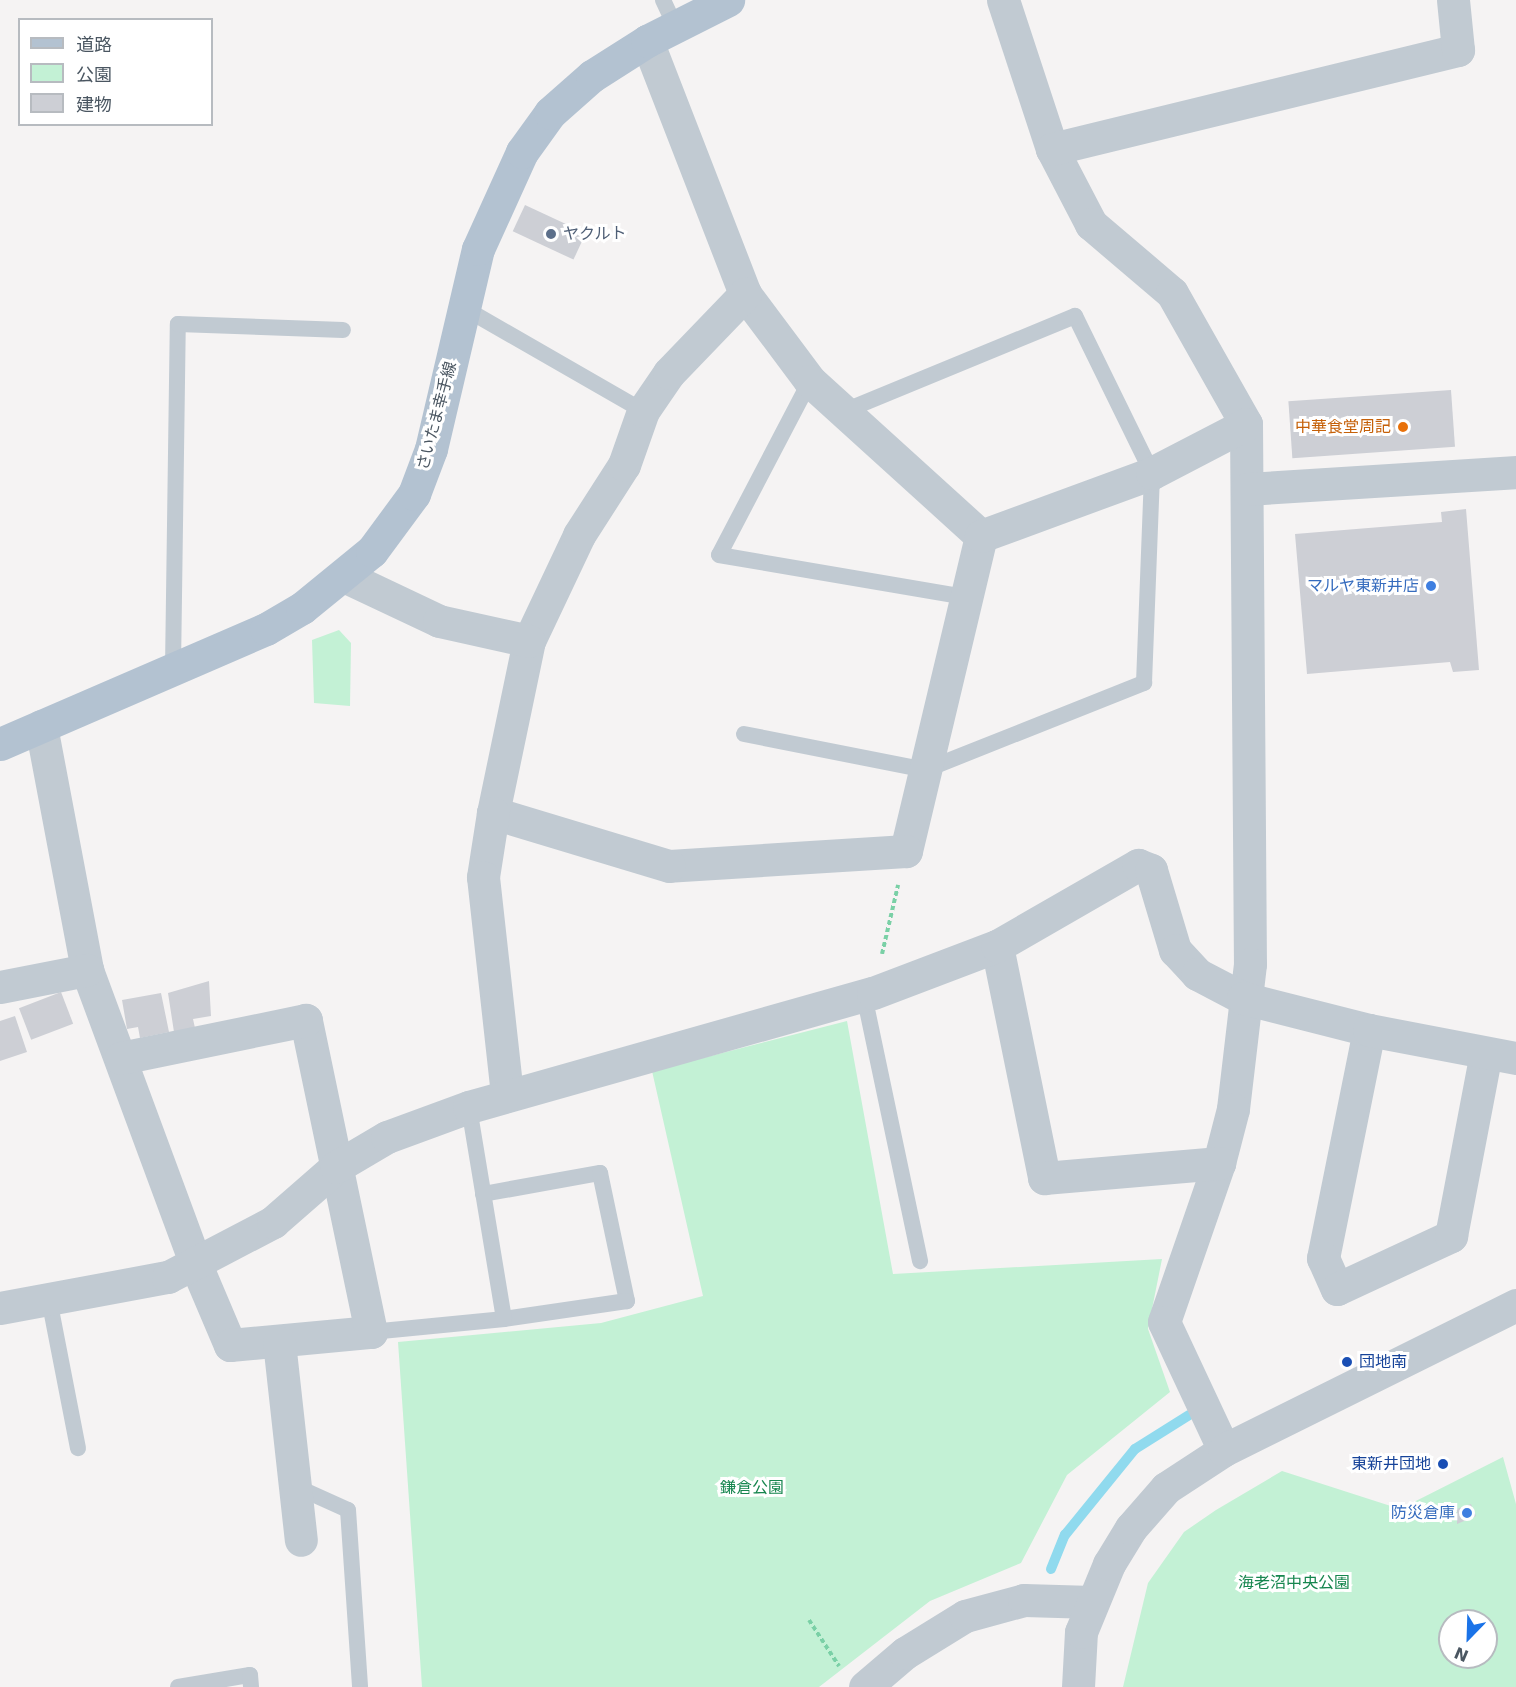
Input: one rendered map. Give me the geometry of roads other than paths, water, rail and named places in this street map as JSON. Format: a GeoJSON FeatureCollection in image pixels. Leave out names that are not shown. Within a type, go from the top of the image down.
{"type":"FeatureCollection","features":[{"type":"Feature","properties":{"kind":"main road","name":"さいたま幸手線"},"geometry":{"type":"LineString","coordinates":[[0,744],[266,629],[302,608],[344,576],[372,550],[414,494],[431,449],[478,249],[501,192],[527,144],[550,113],[591,76],[662,22],[728,0]]}},
{"type":"Feature","properties":{"kind":"street"},"geometry":{"type":"LineString","coordinates":[[1003,0],[1052,149],[1091,224],[1172,293],[1246,424],[1250,964],[1243,998],[1233,1109],[1220,1163],[1164,1322],[1224,1450]]}},
{"type":"Feature","properties":{"kind":"street"},"geometry":{"type":"LineString","coordinates":[[1052,149],[1458,50],[1453,0]]}},
{"type":"Feature","properties":{"kind":"street"},"geometry":{"type":"LineString","coordinates":[[662,22],[745,294],[810,381],[981,536]]}},
{"type":"Feature","properties":{"kind":"street"},"geometry":{"type":"LineString","coordinates":[[507,1096],[483,877],[493,813],[529,641],[579,535],[624,465],[642,411],[669,373],[745,294]]}},
{"type":"Feature","properties":{"kind":"street"},"geometry":{"type":"LineString","coordinates":[[981,536],[1152,473],[1246,424]]}},
{"type":"Feature","properties":{"kind":"street"},"geometry":{"type":"LineString","coordinates":[[1247,489],[1516,472]]}},
{"type":"Feature","properties":{"kind":"street"},"geometry":{"type":"LineString","coordinates":[[493,813],[669,866],[906,851],[964,597],[981,536]]}},
{"type":"Feature","properties":{"kind":"street"},"geometry":{"type":"LineString","coordinates":[[344,576],[439,621],[529,641]]}},
{"type":"Feature","properties":{"kind":"street"},"geometry":{"type":"LineString","coordinates":[[41,726],[87,970],[196,1265],[230,1345],[370,1332],[306,1020],[121,1058]]}},
{"type":"Feature","properties":{"kind":"street"},"geometry":{"type":"LineString","coordinates":[[0,1308],[168,1277],[196,1265],[273,1222],[336,1167],[387,1137],[469,1107],[869,994],[998,946],[1138,865],[1151,870],[1175,950],[1197,974],[1243,998],[1369,1030],[1501,1056],[1450,1236],[1337,1289],[1323,1258],[1369,1030]]}},
{"type":"Feature","properties":{"kind":"street"},"geometry":{"type":"LineString","coordinates":[[998,946],[1044,1178],[1220,1163]]}},
{"type":"Feature","properties":{"kind":"street"},"geometry":{"type":"LineString","coordinates":[[0,987],[87,970]]}},
{"type":"Feature","properties":{"kind":"street"},"geometry":{"type":"LineString","coordinates":[[1078,1687],[1081,1632],[1092,1602],[1131,1528],[1166,1488],[1224,1450],[1516,1305]]}},
{"type":"Feature","properties":{"kind":"street"},"geometry":{"type":"LineString","coordinates":[[279,1342],[297,1487],[301,1540]]}},
{"type":"Feature","properties":{"kind":"street"},"geometry":{"type":"LineString","coordinates":[[852,1677],[905,1653],[965,1616],[1024,1600],[1092,1602]]}},
{"type":"Feature","properties":{"kind":"lane"},"geometry":{"type":"LineString","coordinates":[[464,308],[642,411]]}},
{"type":"Feature","properties":{"kind":"lane"},"geometry":{"type":"LineString","coordinates":[[744,734],[925,771],[1144,682],[1152,473],[1075,316],[844,411]]}},
{"type":"Feature","properties":{"kind":"lane"},"geometry":{"type":"LineString","coordinates":[[173,668],[178,324],[343,330]]}},
{"type":"Feature","properties":{"kind":"lane"},"geometry":{"type":"LineString","coordinates":[[810,381],[719,555],[964,597]]}},
{"type":"Feature","properties":{"kind":"lane"},"geometry":{"type":"LineString","coordinates":[[869,994],[920,1261]]}},
{"type":"Feature","properties":{"kind":"lane"},"geometry":{"type":"LineString","coordinates":[[469,1107],[504,1319]]}},
{"type":"Feature","properties":{"kind":"lane"},"geometry":{"type":"LineString","coordinates":[[370,1332],[504,1319],[627,1301],[600,1173],[483,1194]]}},
{"type":"Feature","properties":{"kind":"lane"},"geometry":{"type":"LineString","coordinates":[[49,1299],[78,1448]]}},
{"type":"Feature","properties":{"kind":"lane"},"geometry":{"type":"LineString","coordinates":[[297,1487],[348,1510],[360,1687]]}},
{"type":"Feature","properties":{"kind":"lane"},"geometry":{"type":"LineString","coordinates":[[178,1687],[250,1674],[250,1687]]}},
{"type":"Feature","properties":{"kind":"waterway"},"geometry":{"type":"LineString","coordinates":[[1051,1569],[1065,1535],[1135,1449],[1189,1415]]}},
{"type":"Feature","properties":{"kind":"place","name":"ヤクルト"},"geometry":{"type":"Point","coordinates":[551,234]}},
{"type":"Feature","properties":{"kind":"place","name":"中華食堂周記"},"geometry":{"type":"Point","coordinates":[1403,427]}},
{"type":"Feature","properties":{"kind":"place","name":"マルヤ東新井店"},"geometry":{"type":"Point","coordinates":[1431,586]}},
{"type":"Feature","properties":{"kind":"place","name":"団地南"},"geometry":{"type":"Point","coordinates":[1347,1362]}},
{"type":"Feature","properties":{"kind":"place","name":"東新井団地"},"geometry":{"type":"Point","coordinates":[1443,1464]}},
{"type":"Feature","properties":{"kind":"place","name":"防災倉庫"},"geometry":{"type":"Point","coordinates":[1467,1513]}},
{"type":"Feature","properties":{"kind":"park label","name":"鎌倉公園"},"geometry":{"type":"Point","coordinates":[752,1488]}},
{"type":"Feature","properties":{"kind":"park label","name":"海老沼中央公園"},"geometry":{"type":"Point","coordinates":[1294,1583]}}]}
